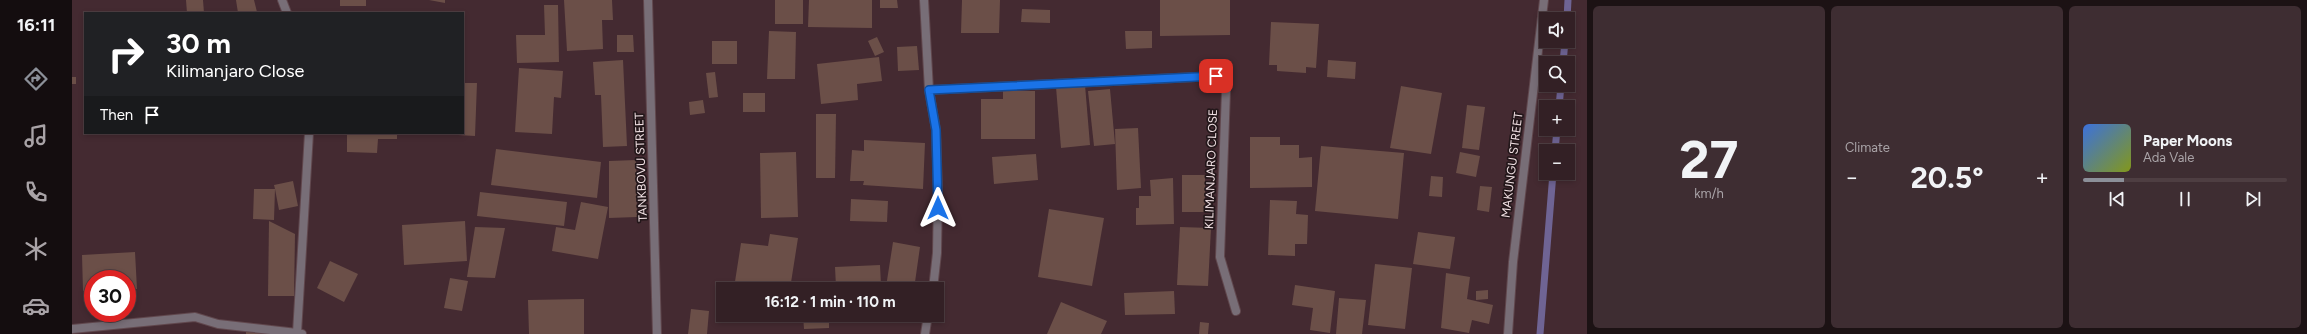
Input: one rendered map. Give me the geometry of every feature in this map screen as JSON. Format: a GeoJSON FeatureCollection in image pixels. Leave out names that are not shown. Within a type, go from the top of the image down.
{"type":"FeatureCollection","features":[{"type":"Feature","properties":{"kind":"street"},"geometry":{"type":"LineString","coordinates":[[282,0],[287,12]]}},
{"type":"Feature","properties":{"kind":"street","name":"TANKBOVU STREET"},"geometry":{"type":"LineString","coordinates":[[648,0],[658,334]]}},
{"type":"Feature","properties":{"kind":"street"},"geometry":{"type":"LineString","coordinates":[[924,0],[929,90],[936,130],[938,192],[937,253],[934,282]]}},
{"type":"Feature","properties":{"kind":"street","name":"MAKUNGU STREET"},"geometry":{"type":"LineString","coordinates":[[1508,334],[1513,262],[1544,0]]}},
{"type":"Feature","properties":{"kind":"street","name":"KILIMANJARO CLOSE"},"geometry":{"type":"LineString","coordinates":[[929,90],[1216,76],[1223,82],[1226,91],[1220,257],[1236,311]]}},
{"type":"Feature","properties":{"kind":"street"},"geometry":{"type":"LineString","coordinates":[[72,329],[194,317],[218,324],[299,333],[309,134]]}},
{"type":"Feature","properties":{"kind":"street"},"geometry":{"type":"LineString","coordinates":[[924,334],[927,322]]}},
{"type":"Feature","properties":{"kind":"building"},"geometry":{"type":"Polygon","coordinates":[[[186,0],[203,0],[204,12],[187,12],[186,0]]]}},
{"type":"Feature","properties":{"kind":"building"},"geometry":{"type":"Polygon","coordinates":[[[236,0],[254,0],[257,12],[238,12],[236,0]]]}},
{"type":"Feature","properties":{"kind":"building"},"geometry":{"type":"Polygon","coordinates":[[[340,0],[366,0],[366,6],[340,6],[340,0]]]}},
{"type":"Feature","properties":{"kind":"building"},"geometry":{"type":"Polygon","coordinates":[[[429,0],[445,0],[445,3],[429,0]]]}},
{"type":"Feature","properties":{"kind":"building"},"geometry":{"type":"Polygon","coordinates":[[[564,0],[612,0],[613,20],[602,20],[603,49],[567,51],[564,0]]]}},
{"type":"Feature","properties":{"kind":"building"},"geometry":{"type":"Polygon","coordinates":[[[775,0],[803,0],[803,24],[775,24],[775,0]]]}},
{"type":"Feature","properties":{"kind":"building"},"geometry":{"type":"Polygon","coordinates":[[[809,0],[872,0],[872,28],[808,27],[809,0]]]}},
{"type":"Feature","properties":{"kind":"building"},"geometry":{"type":"Polygon","coordinates":[[[880,0],[897,0],[898,8],[880,8],[880,0]]]}},
{"type":"Feature","properties":{"kind":"building"},"geometry":{"type":"Polygon","coordinates":[[[962,0],[1000,0],[999,33],[961,33],[962,0]]]}},
{"type":"Feature","properties":{"kind":"building"},"geometry":{"type":"Polygon","coordinates":[[[1160,0],[1230,0],[1230,35],[1160,36],[1160,0]]]}},
{"type":"Feature","properties":{"kind":"building"},"geometry":{"type":"Polygon","coordinates":[[[544,5],[558,5],[559,62],[517,63],[516,35],[545,35],[544,5]]]}},
{"type":"Feature","properties":{"kind":"building"},"geometry":{"type":"Polygon","coordinates":[[[1022,9],[1050,10],[1050,23],[1021,22],[1022,9]]]}},
{"type":"Feature","properties":{"kind":"building"},"geometry":{"type":"Polygon","coordinates":[[[1271,22],[1319,24],[1316,68],[1306,67],[1306,73],[1277,71],[1277,65],[1269,65],[1271,22]]]}},
{"type":"Feature","properties":{"kind":"building"},"geometry":{"type":"Polygon","coordinates":[[[769,31],[796,32],[795,79],[767,79],[769,31]]]}},
{"type":"Feature","properties":{"kind":"building"},"geometry":{"type":"Polygon","coordinates":[[[1125,31],[1152,31],[1152,48],[1126,49],[1125,31]]]}},
{"type":"Feature","properties":{"kind":"building"},"geometry":{"type":"Polygon","coordinates":[[[617,35],[633,35],[634,52],[617,52],[617,35]]]}},
{"type":"Feature","properties":{"kind":"building"},"geometry":{"type":"Polygon","coordinates":[[[877,37],[884,52],[875,56],[868,41],[877,37]]]}},
{"type":"Feature","properties":{"kind":"building"},"geometry":{"type":"Polygon","coordinates":[[[712,41],[737,41],[737,64],[712,64],[712,41]]]}},
{"type":"Feature","properties":{"kind":"building"},"geometry":{"type":"Polygon","coordinates":[[[917,46],[919,70],[898,71],[897,47],[917,46]]]}},
{"type":"Feature","properties":{"kind":"building"},"geometry":{"type":"Polygon","coordinates":[[[879,57],[882,81],[857,84],[858,100],[821,104],[817,64],[879,57]]]}},
{"type":"Feature","properties":{"kind":"building"},"geometry":{"type":"Polygon","coordinates":[[[623,60],[627,146],[603,147],[601,95],[595,95],[593,62],[623,60]]]}},
{"type":"Feature","properties":{"kind":"building"},"geometry":{"type":"Polygon","coordinates":[[[1328,60],[1356,62],[1355,79],[1327,77],[1328,60]]]}},
{"type":"Feature","properties":{"kind":"building"},"geometry":{"type":"Polygon","coordinates":[[[519,68],[563,71],[561,98],[554,97],[552,134],[515,132],[519,68]]]}},
{"type":"Feature","properties":{"kind":"building"},"geometry":{"type":"Polygon","coordinates":[[[715,72],[718,97],[709,98],[706,73],[715,72]]]}},
{"type":"Feature","properties":{"kind":"building"},"geometry":{"type":"Polygon","coordinates":[[[72,77],[76,77],[76,84],[72,84],[72,77]]]}},
{"type":"Feature","properties":{"kind":"building"},"geometry":{"type":"Polygon","coordinates":[[[464,83],[477,83],[475,136],[458,135],[464,134],[464,83]]]}},
{"type":"Feature","properties":{"kind":"building"},"geometry":{"type":"Polygon","coordinates":[[[1085,85],[1090,145],[1061,148],[1056,87],[1085,85]]]}},
{"type":"Feature","properties":{"kind":"building"},"geometry":{"type":"Polygon","coordinates":[[[1401,86],[1442,93],[1431,154],[1390,148],[1401,86]]]}},
{"type":"Feature","properties":{"kind":"building"},"geometry":{"type":"Polygon","coordinates":[[[1110,89],[1115,144],[1094,146],[1088,91],[1110,89]]]}},
{"type":"Feature","properties":{"kind":"building"},"geometry":{"type":"Polygon","coordinates":[[[1003,91],[1035,91],[1035,139],[981,139],[981,99],[1003,99],[1003,91]]]}},
{"type":"Feature","properties":{"kind":"building"},"geometry":{"type":"Polygon","coordinates":[[[743,93],[765,93],[765,112],[743,112],[743,93]]]}},
{"type":"Feature","properties":{"kind":"building"},"geometry":{"type":"Polygon","coordinates":[[[703,100],[705,113],[690,115],[689,102],[703,100]]]}},
{"type":"Feature","properties":{"kind":"building"},"geometry":{"type":"Polygon","coordinates":[[[1467,105],[1485,107],[1479,150],[1462,148],[1467,105]]]}},
{"type":"Feature","properties":{"kind":"building"},"geometry":{"type":"Polygon","coordinates":[[[816,114],[836,114],[835,178],[816,178],[816,114]]]}},
{"type":"Feature","properties":{"kind":"building"},"geometry":{"type":"Polygon","coordinates":[[[1138,128],[1141,188],[1117,190],[1115,129],[1138,128]]]}},
{"type":"Feature","properties":{"kind":"building"},"geometry":{"type":"Polygon","coordinates":[[[347,134],[397,134],[397,139],[378,139],[377,153],[347,152],[347,134]]]}},
{"type":"Feature","properties":{"kind":"building"},"geometry":{"type":"Polygon","coordinates":[[[1250,137],[1280,137],[1280,145],[1299,145],[1299,158],[1312,157],[1312,187],[1250,188],[1250,137]]]}},
{"type":"Feature","properties":{"kind":"building"},"geometry":{"type":"Polygon","coordinates":[[[864,140],[925,143],[923,189],[863,185],[864,181],[850,181],[852,150],[864,151],[864,140]]]}},
{"type":"Feature","properties":{"kind":"building"},"geometry":{"type":"Polygon","coordinates":[[[1321,146],[1404,153],[1398,219],[1315,211],[1321,146]]]}},
{"type":"Feature","properties":{"kind":"building"},"geometry":{"type":"Polygon","coordinates":[[[496,149],[601,162],[597,198],[491,185],[496,149]]]}},
{"type":"Feature","properties":{"kind":"building"},"geometry":{"type":"Polygon","coordinates":[[[796,152],[798,217],[761,218],[760,153],[796,152]]]}},
{"type":"Feature","properties":{"kind":"building"},"geometry":{"type":"Polygon","coordinates":[[[1460,152],[1480,156],[1476,177],[1456,173],[1460,152]]]}},
{"type":"Feature","properties":{"kind":"building"},"geometry":{"type":"Polygon","coordinates":[[[1036,154],[1038,180],[994,184],[992,157],[1036,154]]]}},
{"type":"Feature","properties":{"kind":"building"},"geometry":{"type":"Polygon","coordinates":[[[636,160],[637,217],[609,218],[609,161],[636,160]]]}},
{"type":"Feature","properties":{"kind":"building"},"geometry":{"type":"Polygon","coordinates":[[[1182,175],[1205,175],[1205,212],[1182,212],[1182,175]]]}},
{"type":"Feature","properties":{"kind":"building"},"geometry":{"type":"Polygon","coordinates":[[[1431,176],[1443,177],[1442,197],[1429,196],[1431,176]]]}},
{"type":"Feature","properties":{"kind":"building"},"geometry":{"type":"Polygon","coordinates":[[[1173,178],[1174,224],[1136,225],[1136,208],[1139,208],[1139,196],[1151,196],[1150,180],[1173,178]]]}},
{"type":"Feature","properties":{"kind":"building"},"geometry":{"type":"Polygon","coordinates":[[[293,181],[298,206],[279,210],[274,185],[293,181]]]}},
{"type":"Feature","properties":{"kind":"building"},"geometry":{"type":"Polygon","coordinates":[[[1480,186],[1492,187],[1489,212],[1477,210],[1480,186]]]}},
{"type":"Feature","properties":{"kind":"building"},"geometry":{"type":"Polygon","coordinates":[[[254,189],[275,189],[274,220],[253,219],[254,189]]]}},
{"type":"Feature","properties":{"kind":"building"},"geometry":{"type":"Polygon","coordinates":[[[480,192],[567,202],[564,226],[477,216],[480,192]]]}},
{"type":"Feature","properties":{"kind":"building"},"geometry":{"type":"Polygon","coordinates":[[[851,199],[888,201],[887,222],[850,221],[851,199]]]}},
{"type":"Feature","properties":{"kind":"building"},"geometry":{"type":"Polygon","coordinates":[[[1270,200],[1297,201],[1296,214],[1308,215],[1307,244],[1295,244],[1295,256],[1268,255],[1270,200]]]}},
{"type":"Feature","properties":{"kind":"building"},"geometry":{"type":"Polygon","coordinates":[[[581,202],[608,207],[598,259],[552,251],[556,227],[575,230],[581,202]]]}},
{"type":"Feature","properties":{"kind":"building"},"geometry":{"type":"Polygon","coordinates":[[[1049,209],[1104,218],[1092,286],[1038,277],[1049,209]]]}},
{"type":"Feature","properties":{"kind":"building"},"geometry":{"type":"Polygon","coordinates":[[[269,221],[295,234],[294,296],[268,296],[269,221]]]}},
{"type":"Feature","properties":{"kind":"building"},"geometry":{"type":"Polygon","coordinates":[[[465,221],[467,261],[404,265],[402,225],[465,221]]]}},
{"type":"Feature","properties":{"kind":"building"},"geometry":{"type":"Polygon","coordinates":[[[475,227],[505,228],[495,278],[467,277],[475,227]]]}},
{"type":"Feature","properties":{"kind":"building"},"geometry":{"type":"Polygon","coordinates":[[[1180,227],[1211,228],[1208,286],[1177,285],[1180,227]]]}},
{"type":"Feature","properties":{"kind":"building"},"geometry":{"type":"Polygon","coordinates":[[[1418,232],[1455,237],[1450,269],[1413,264],[1418,232]]]}},
{"type":"Feature","properties":{"kind":"building"},"geometry":{"type":"Polygon","coordinates":[[[770,234],[798,238],[791,282],[735,282],[741,243],[768,246],[770,234]]]}},
{"type":"Feature","properties":{"kind":"building"},"geometry":{"type":"Polygon","coordinates":[[[893,242],[920,247],[915,282],[887,282],[893,242]]]}},
{"type":"Feature","properties":{"kind":"building"},"geometry":{"type":"Polygon","coordinates":[[[135,252],[136,270],[84,270],[83,291],[82,255],[135,252]]]}},
{"type":"Feature","properties":{"kind":"building"},"geometry":{"type":"Polygon","coordinates":[[[330,261],[358,274],[344,302],[317,288],[330,261]]]}},
{"type":"Feature","properties":{"kind":"building"},"geometry":{"type":"Polygon","coordinates":[[[1375,264],[1412,268],[1405,329],[1368,325],[1375,264]]]}},
{"type":"Feature","properties":{"kind":"building"},"geometry":{"type":"Polygon","coordinates":[[[880,265],[881,282],[836,282],[835,267],[880,265]]]}},
{"type":"Feature","properties":{"kind":"building"},"geometry":{"type":"Polygon","coordinates":[[[1446,273],[1470,277],[1467,299],[1493,305],[1489,324],[1472,320],[1469,333],[1441,328],[1446,273]]]}},
{"type":"Feature","properties":{"kind":"building"},"geometry":{"type":"Polygon","coordinates":[[[450,278],[468,281],[462,311],[444,308],[450,278]]]}},
{"type":"Feature","properties":{"kind":"building"},"geometry":{"type":"Polygon","coordinates":[[[815,281],[815,282],[794,282],[815,281]]]}},
{"type":"Feature","properties":{"kind":"building"},"geometry":{"type":"Polygon","coordinates":[[[1295,285],[1335,291],[1330,333],[1310,330],[1313,308],[1292,305],[1295,285]]]}},
{"type":"Feature","properties":{"kind":"building"},"geometry":{"type":"Polygon","coordinates":[[[1488,290],[1488,299],[1476,300],[1476,291],[1488,290]]]}},
{"type":"Feature","properties":{"kind":"building"},"geometry":{"type":"Polygon","coordinates":[[[1174,291],[1175,314],[1125,315],[1124,293],[1174,291]]]}},
{"type":"Feature","properties":{"kind":"building"},"geometry":{"type":"Polygon","coordinates":[[[1339,298],[1366,300],[1362,334],[1336,334],[1339,298]]]}},
{"type":"Feature","properties":{"kind":"building"},"geometry":{"type":"Polygon","coordinates":[[[584,299],[584,334],[529,334],[528,300],[584,299]]]}},
{"type":"Feature","properties":{"kind":"building"},"geometry":{"type":"Polygon","coordinates":[[[1061,302],[1107,321],[1101,334],[1047,334],[1061,302]]]}},
{"type":"Feature","properties":{"kind":"building"},"geometry":{"type":"Polygon","coordinates":[[[691,309],[709,311],[707,334],[688,334],[691,309]]]}},
{"type":"Feature","properties":{"kind":"building"},"geometry":{"type":"Polygon","coordinates":[[[804,322],[829,322],[829,328],[804,329],[804,322]]]}},
{"type":"Feature","properties":{"kind":"building"},"geometry":{"type":"Polygon","coordinates":[[[1200,322],[1209,323],[1208,334],[1199,334],[1200,322]]]}},
{"type":"Feature","properties":{"kind":"building"},"geometry":{"type":"Polygon","coordinates":[[[246,329],[266,331],[266,334],[246,334],[246,329]]]}},
{"type":"Feature","properties":{"kind":"waterway"},"geometry":{"type":"LineString","coordinates":[[1567,12],[1568,0]]}},
{"type":"Feature","properties":{"kind":"waterway"},"geometry":{"type":"LineString","coordinates":[[1564,48],[1564,56]]}},
{"type":"Feature","properties":{"kind":"waterway"},"geometry":{"type":"LineString","coordinates":[[1560,92],[1560,100]]}},
{"type":"Feature","properties":{"kind":"waterway"},"geometry":{"type":"LineString","coordinates":[[1556,136],[1556,144]]}},
{"type":"Feature","properties":{"kind":"waterway"},"geometry":{"type":"LineString","coordinates":[[1540,334],[1552,180]]}},
{"type":"Feature","properties":{"kind":"route"},"geometry":{"type":"LineString","coordinates":[[938,208],[936,130],[929,90],[1216,76]]}}]}
